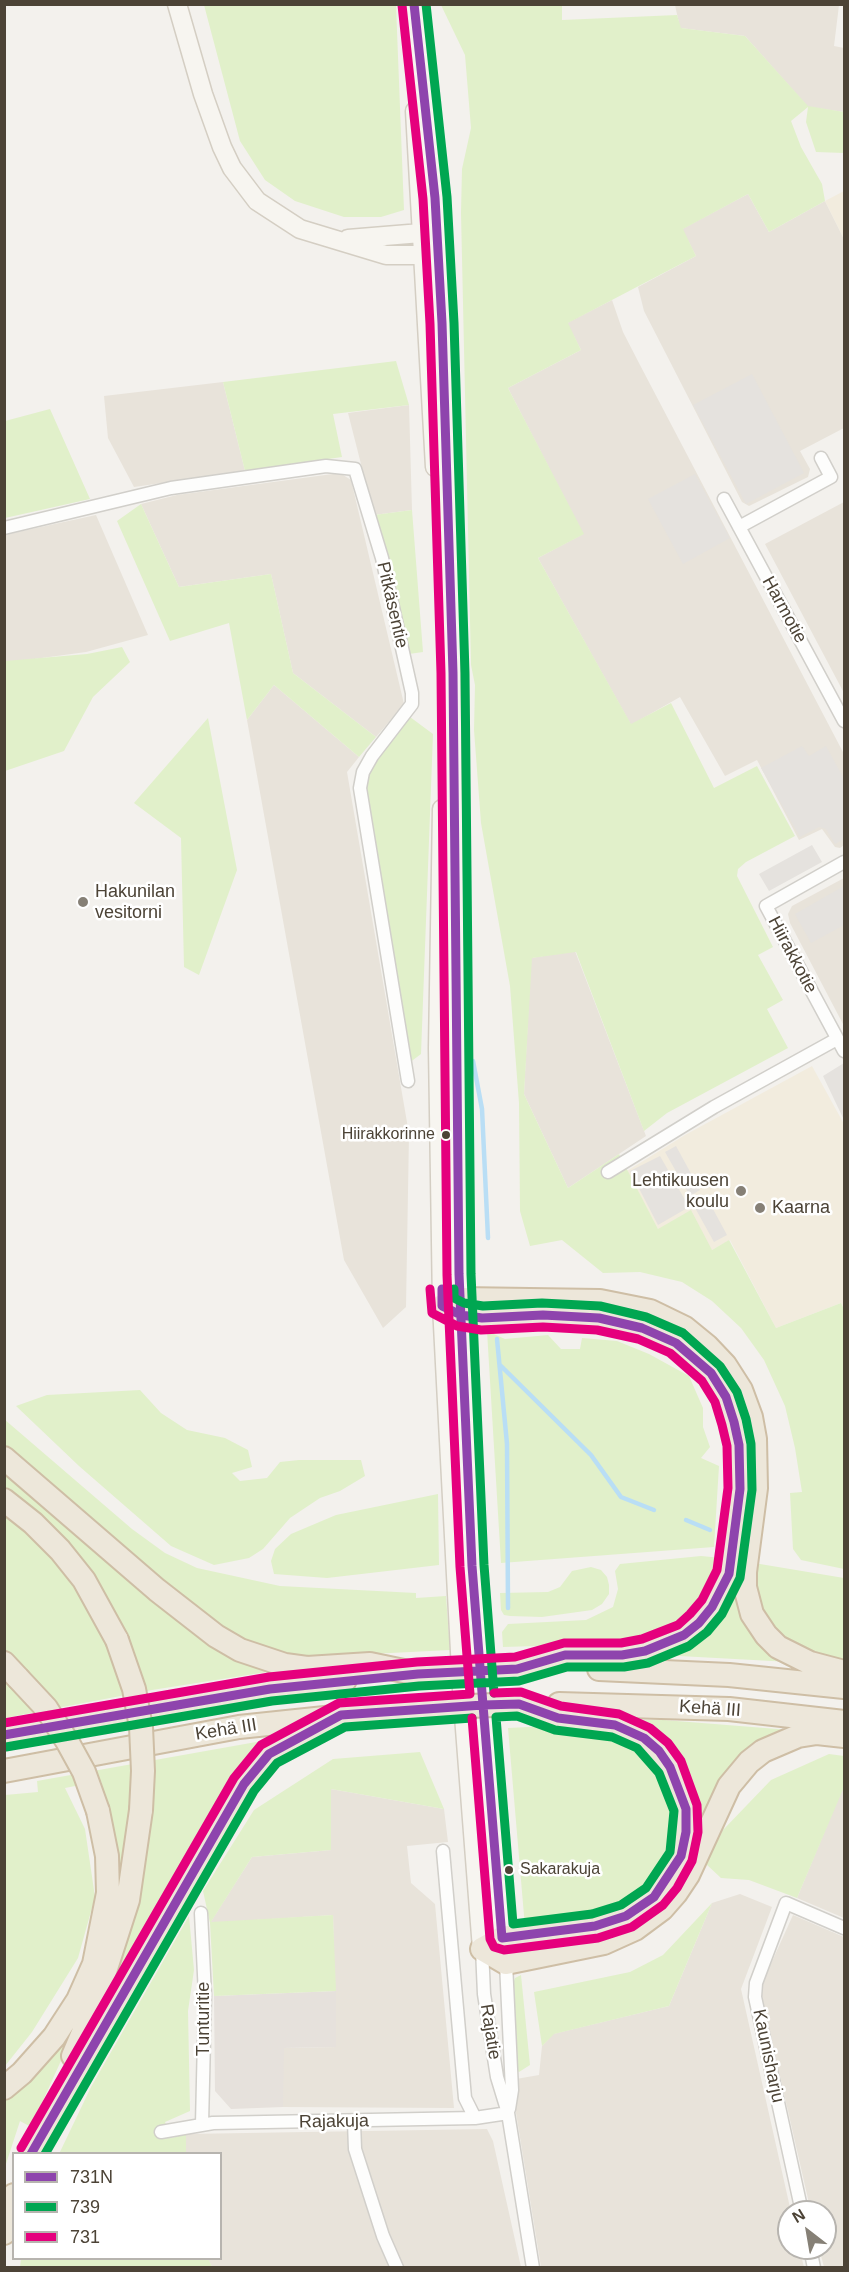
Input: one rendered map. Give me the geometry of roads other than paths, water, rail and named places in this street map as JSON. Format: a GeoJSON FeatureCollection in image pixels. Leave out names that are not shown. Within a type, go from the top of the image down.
{"type":"FeatureCollection","features":[{"type":"Feature","properties":{"kind":"highway"},"geometry":{"type":"LineString","coordinates":[[454,1307],[600,1301],[650,1311],[685,1328],[706,1346],[725,1365],[741,1390],[753,1428],[756,1488],[745,1572],[745,1587],[752,1614],[766,1635],[786,1652],[810,1663],[844,1672]]}},
{"type":"Feature","properties":{"kind":"highway"},"geometry":{"type":"LineString","coordinates":[[454,1307],[482,1318],[543,1315],[598,1318],[642,1328],[676,1343],[711,1373],[726,1397],[739,1444],[740,1489],[729,1574],[712,1608],[699,1623],[684,1635],[645,1652],[565,1655],[517,1669]]}},
{"type":"Feature","properties":{"kind":"highway"},"geometry":{"type":"LineString","coordinates":[[4,1458],[157,1590],[216,1636],[240,1650],[285,1665],[308,1668],[370,1664],[418,1674]]}},
{"type":"Feature","properties":{"kind":"highway"},"geometry":{"type":"LineString","coordinates":[[4,1500],[33,1522],[60,1550],[84,1580],[117,1640],[134,1689],[141,1727],[143,1771],[141,1810],[128,1900],[93,2009],[32,2150]]}},
{"type":"Feature","properties":{"kind":"highway","name":"Kehä III"},"geometry":{"type":"LineString","coordinates":[[4,1735],[109,1714],[270,1689],[418,1674],[517,1669],[669,1671],[844,1687]]}},
{"type":"Feature","properties":{"kind":"highway"},"geometry":{"type":"LineString","coordinates":[[4,2088],[22,2073],[54,2037],[78,2000],[94,1964],[108,1893],[107,1856],[98,1811],[84,1772],[68,1741],[46,1707],[11,1670]]}},
{"type":"Feature","properties":{"kind":"highway"},"geometry":{"type":"LineString","coordinates":[[482,1949],[502,1938],[596,1926],[626,1916],[654,1898],[667,1881],[681,1856],[686,1832],[686,1809],[678,1784],[658,1751],[644,1738],[615,1725],[558,1718],[519,1704]]}},
{"type":"Feature","properties":{"kind":"highway","name":"Kehä III"},"geometry":{"type":"LineString","coordinates":[[4,1771],[239,1727],[420,1708],[519,1704],[666,1706],[844,1722]]}},
{"type":"Feature","properties":{"kind":"highway"},"geometry":{"type":"LineString","coordinates":[[32,2150],[252,1773],[269,1754],[284,1744],[341,1715]]}},
{"type":"Feature","properties":{"kind":"highway"},"geometry":{"type":"LineString","coordinates":[[482,1949],[506,1963],[604,1942],[635,1929],[662,1909],[676,1893],[688,1875],[729,1786],[749,1762],[763,1751],[798,1736],[818,1733],[844,1736]]}},
{"type":"Feature","properties":{"kind":"highway"},"geometry":{"type":"LineString","coordinates":[[4,2233],[12,2203]]}},
{"type":"Feature","properties":{"kind":"main road"},"geometry":{"type":"LineString","coordinates":[[413,4],[421,255],[431,386],[444,671],[438,1048],[472,1566],[502,1938],[506,1963]]}},
{"type":"Feature","properties":{"kind":"main road"},"geometry":{"type":"LineString","coordinates":[[413,4],[435,198],[449,494],[453,661],[454,1307],[462,1690],[482,1949]]}},
{"type":"Feature","properties":{"kind":"main road"},"geometry":{"type":"LineString","coordinates":[[176,8],[222,147],[244,187],[279,218],[300,229],[386,255],[421,255],[437,245]]}},
{"type":"Feature","properties":{"kind":"main road"},"geometry":{"type":"LineString","coordinates":[[342,240],[421,233],[437,245]]}},
{"type":"Feature","properties":{"kind":"street"},"geometry":{"type":"LineString","coordinates":[[739,527],[831,477],[821,458]]}},
{"type":"Feature","properties":{"kind":"street","name":"Pitkäsentie"},"geometry":{"type":"LineString","coordinates":[[4,528],[171,488],[326,466],[355,469],[382,558],[412,693],[412,704],[372,756],[363,772],[360,788],[408,1081]]}},
{"type":"Feature","properties":{"kind":"street","name":"Harmotie"},"geometry":{"type":"LineString","coordinates":[[724,499],[844,720]]}},
{"type":"Feature","properties":{"kind":"street","name":"Hiirakkotie"},"geometry":{"type":"LineString","coordinates":[[844,862],[766,906],[844,1051]]}},
{"type":"Feature","properties":{"kind":"street"},"geometry":{"type":"LineString","coordinates":[[609,1172],[714,1107],[837,1039]]}},
{"type":"Feature","properties":{"kind":"street"},"geometry":{"type":"LineString","coordinates":[[442,1851],[465,2098],[475,2118]]}},
{"type":"Feature","properties":{"kind":"street","name":"Kaunisharju"},"geometry":{"type":"LineString","coordinates":[[799,2200],[755,1997],[761,1967],[786,1903],[844,1928]]}},
{"type":"Feature","properties":{"kind":"street","name":"Tunturitie"},"geometry":{"type":"LineString","coordinates":[[201,1913],[205,1995],[202,2124]]}},
{"type":"Feature","properties":{"kind":"street","name":"Rajatie"},"geometry":{"type":"LineString","coordinates":[[482,1949],[484,1994],[497,2077],[508,2113],[533,2268]]}},
{"type":"Feature","properties":{"kind":"street","name":"Rajatie"},"geometry":{"type":"LineString","coordinates":[[506,1963],[512,2090],[508,2113]]}},
{"type":"Feature","properties":{"kind":"street","name":"Rajakuja"},"geometry":{"type":"LineString","coordinates":[[161,2132],[202,2124],[475,2118],[508,2113]]}},
{"type":"Feature","properties":{"kind":"street"},"geometry":{"type":"LineString","coordinates":[[354,2122],[356,2149],[383,2236],[397,2268]]}},
{"type":"Feature","properties":{"kind":"waterway"},"geometry":{"type":"LineString","coordinates":[[473,1061],[482,1109],[488,1238]]}},
{"type":"Feature","properties":{"kind":"waterway"},"geometry":{"type":"LineString","coordinates":[[497,1339],[507,1444],[508,1608]]}},
{"type":"Feature","properties":{"kind":"waterway"},"geometry":{"type":"LineString","coordinates":[[501,1366],[591,1455],[621,1497],[654,1510]]}},
{"type":"Feature","properties":{"kind":"waterway"},"geometry":{"type":"LineString","coordinates":[[686,1520],[710,1530]]}},
{"type":"Feature","properties":{"kind":"place","name":"Hakunilan vesitorni"},"geometry":{"type":"Point","coordinates":[83,902]}},
{"type":"Feature","properties":{"kind":"place","name":"Hiirakkorinne"},"geometry":{"type":"Point","coordinates":[446,1135]}},
{"type":"Feature","properties":{"kind":"place","name":"Lehtikuusen koulu"},"geometry":{"type":"Point","coordinates":[741,1191]}},
{"type":"Feature","properties":{"kind":"place","name":"Kaarna"},"geometry":{"type":"Point","coordinates":[760,1208]}},
{"type":"Feature","properties":{"kind":"place","name":"Sakarakuja"},"geometry":{"type":"Point","coordinates":[509,1870]}}]}
